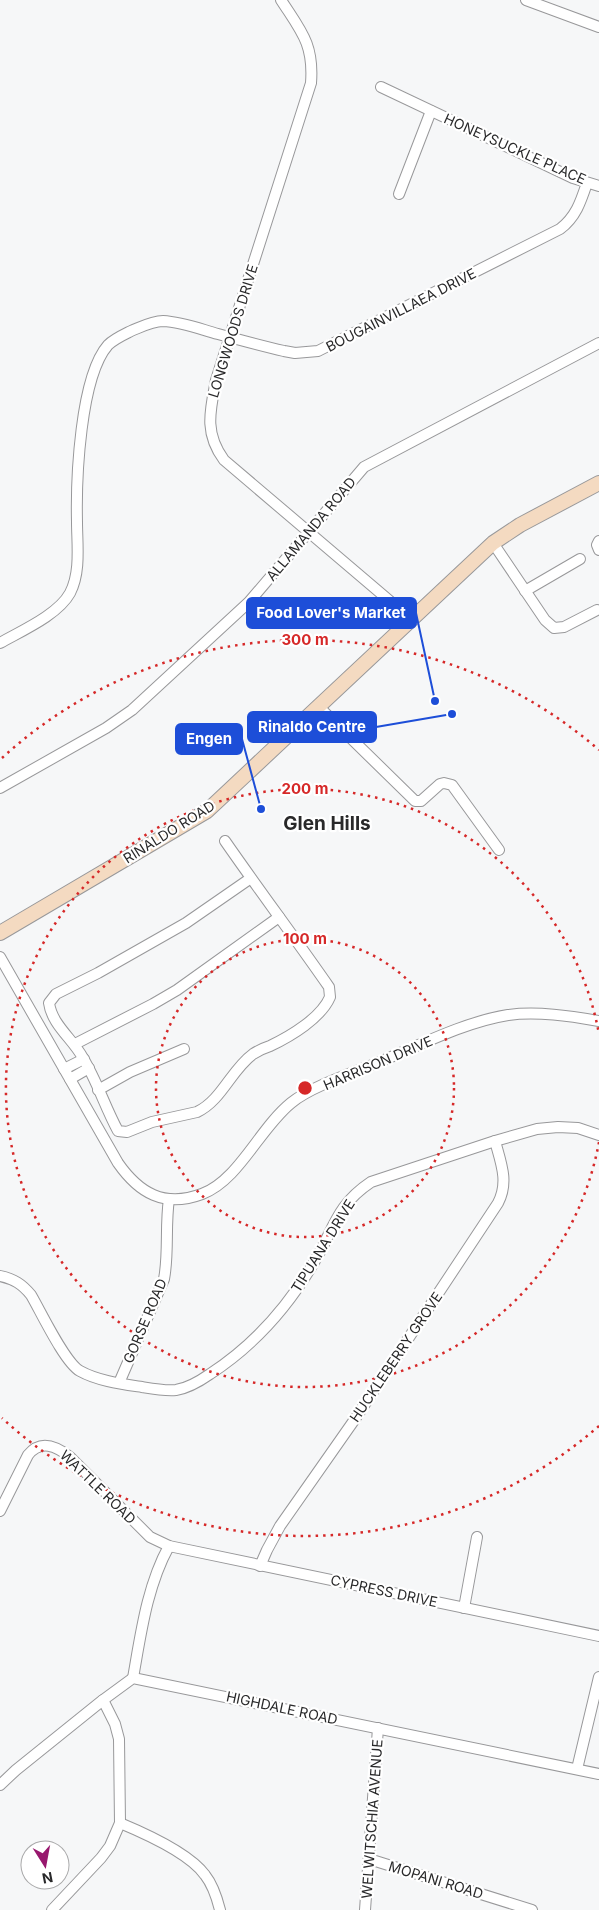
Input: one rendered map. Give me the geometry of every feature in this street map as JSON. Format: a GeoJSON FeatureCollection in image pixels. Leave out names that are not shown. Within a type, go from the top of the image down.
{"type":"FeatureCollection","features":[{"type":"Feature","properties":{"kind":"street","name":"LONGWOODS DRIVE"},"geometry":{"type":"LineString","coordinates":[[281,0],[303,34],[310,52],[312,67],[311,83],[216,380],[210,408],[210,430],[213,441],[224,460],[411,619]]}},
{"type":"Feature","properties":{"kind":"street"},"geometry":{"type":"LineString","coordinates":[[526,0],[599,27]]}},
{"type":"Feature","properties":{"kind":"street","name":"HONEYSUCKLE PLACE"},"geometry":{"type":"LineString","coordinates":[[381,88],[573,178],[599,186]]}},
{"type":"Feature","properties":{"kind":"street","name":"HONEYSUCKLE PLACE"},"geometry":{"type":"LineString","coordinates":[[399,194],[431,111]]}},
{"type":"Feature","properties":{"kind":"street","name":"BOUGAINVILLAEA DRIVE"},"geometry":{"type":"LineString","coordinates":[[0,644],[47,616],[70,594],[77,558],[76,486],[81,435],[89,389],[101,357],[108,345],[144,325],[161,321],[179,323],[230,338],[295,353],[318,351],[560,229],[569,222],[575,213],[587,182]]}},
{"type":"Feature","properties":{"kind":"street","name":"ALLAMANDA ROAD"},"geometry":{"type":"LineString","coordinates":[[0,788],[106,728],[132,710],[249,602],[364,467],[599,343]]}},
{"type":"Feature","properties":{"kind":"street","name":"RINALDO ROAD"},"geometry":{"type":"LineString","coordinates":[[0,933],[207,811],[493,543],[520,525],[599,483]]}},
{"type":"Feature","properties":{"kind":"street"},"geometry":{"type":"LineString","coordinates":[[599,541],[596,545],[599,550]]}},
{"type":"Feature","properties":{"kind":"street"},"geometry":{"type":"LineString","coordinates":[[493,543],[544,620],[554,628],[564,627],[597,610]]}},
{"type":"Feature","properties":{"kind":"street"},"geometry":{"type":"LineString","coordinates":[[525,592],[580,560]]}},
{"type":"Feature","properties":{"kind":"street"},"geometry":{"type":"LineString","coordinates":[[319,707],[411,798],[418,802],[440,784],[452,785],[499,850]]}},
{"type":"Feature","properties":{"kind":"street"},"geometry":{"type":"LineString","coordinates":[[225,841],[250,878],[293,934],[330,992],[328,1001],[312,1020],[300,1029],[252,1055],[238,1069],[211,1103],[197,1112],[152,1122],[131,1131],[118,1131],[86,1063],[62,1030],[49,1002],[56,994],[98,973],[186,922],[250,878]]}},
{"type":"Feature","properties":{"kind":"street"},"geometry":{"type":"LineString","coordinates":[[74,1044],[177,990],[279,916]]}},
{"type":"Feature","properties":{"kind":"street","name":"HARRISON DRIVE"},"geometry":{"type":"LineString","coordinates":[[0,957],[118,1163],[130,1180],[142,1190],[170,1199],[199,1195],[215,1189],[226,1180],[261,1135],[291,1103],[303,1095],[352,1073],[482,1021],[510,1015],[550,1015],[599,1021]]}},
{"type":"Feature","properties":{"kind":"street"},"geometry":{"type":"LineString","coordinates":[[98,1090],[130,1072],[184,1049]]}},
{"type":"Feature","properties":{"kind":"street"},"geometry":{"type":"LineString","coordinates":[[64,1069],[86,1063]]}},
{"type":"Feature","properties":{"kind":"street"},"geometry":{"type":"LineString","coordinates":[[70,1079],[86,1063]]}},
{"type":"Feature","properties":{"kind":"street","name":"TIPUANA DRIVE"},"geometry":{"type":"LineString","coordinates":[[0,1276],[14,1279],[31,1295],[69,1362],[78,1371],[119,1383],[160,1390],[177,1390],[194,1385],[235,1357],[266,1328],[299,1287],[315,1262],[347,1202],[371,1182],[537,1129],[578,1128],[599,1135]]}},
{"type":"Feature","properties":{"kind":"street","name":"HUCKLEBERRY GROVE"},"geometry":{"type":"LineString","coordinates":[[260,1566],[266,1550],[280,1526],[355,1419],[498,1204],[503,1194],[504,1173],[495,1141]]}},
{"type":"Feature","properties":{"kind":"street","name":"GORSE ROAD"},"geometry":{"type":"LineString","coordinates":[[119,1383],[164,1279],[167,1265],[166,1216],[170,1199]]}},
{"type":"Feature","properties":{"kind":"street","name":"WATTLE ROAD"},"geometry":{"type":"LineString","coordinates":[[0,1511],[28,1455],[32,1450],[40,1446],[50,1445],[59,1448],[70,1457],[150,1537],[169,1546]]}},
{"type":"Feature","properties":{"kind":"street"},"geometry":{"type":"LineString","coordinates":[[464,1608],[477,1537]]}},
{"type":"Feature","properties":{"kind":"street"},"geometry":{"type":"LineString","coordinates":[[0,1785],[103,1700],[133,1678],[152,1586],[169,1546]]}},
{"type":"Feature","properties":{"kind":"street","name":"CYPRESS DRIVE"},"geometry":{"type":"LineString","coordinates":[[169,1546],[599,1636]]}},
{"type":"Feature","properties":{"kind":"street"},"geometry":{"type":"LineString","coordinates":[[577,1769],[599,1677]]}},
{"type":"Feature","properties":{"kind":"street","name":"HIGHDALE ROAD"},"geometry":{"type":"LineString","coordinates":[[133,1678],[599,1774]]}},
{"type":"Feature","properties":{"kind":"street"},"geometry":{"type":"LineString","coordinates":[[52,1910],[101,1858],[110,1846],[120,1823],[119,1739],[115,1724],[103,1700]]}},
{"type":"Feature","properties":{"kind":"street","name":"WELWITSCHIA AVENUE"},"geometry":{"type":"LineString","coordinates":[[365,1910],[378,1728]]}},
{"type":"Feature","properties":{"kind":"street"},"geometry":{"type":"LineString","coordinates":[[120,1823],[181,1854],[198,1866],[212,1886],[220,1910]]}},
{"type":"Feature","properties":{"kind":"street","name":"MOPANI ROAD"},"geometry":{"type":"LineString","coordinates":[[370,1859],[532,1910]]}},
{"type":"Feature","properties":{"kind":"place","name":"Food Lover's Market"},"geometry":{"type":"Point","coordinates":[435,701]}},
{"type":"Feature","properties":{"kind":"place","name":"Rinaldo Centre"},"geometry":{"type":"Point","coordinates":[452,714]}},
{"type":"Feature","properties":{"kind":"place","name":"Engen"},"geometry":{"type":"Point","coordinates":[261,809]}},
{"type":"Feature","properties":{"kind":"district","name":"Glen Hills"},"geometry":{"type":"Point","coordinates":[327,823]}}]}
